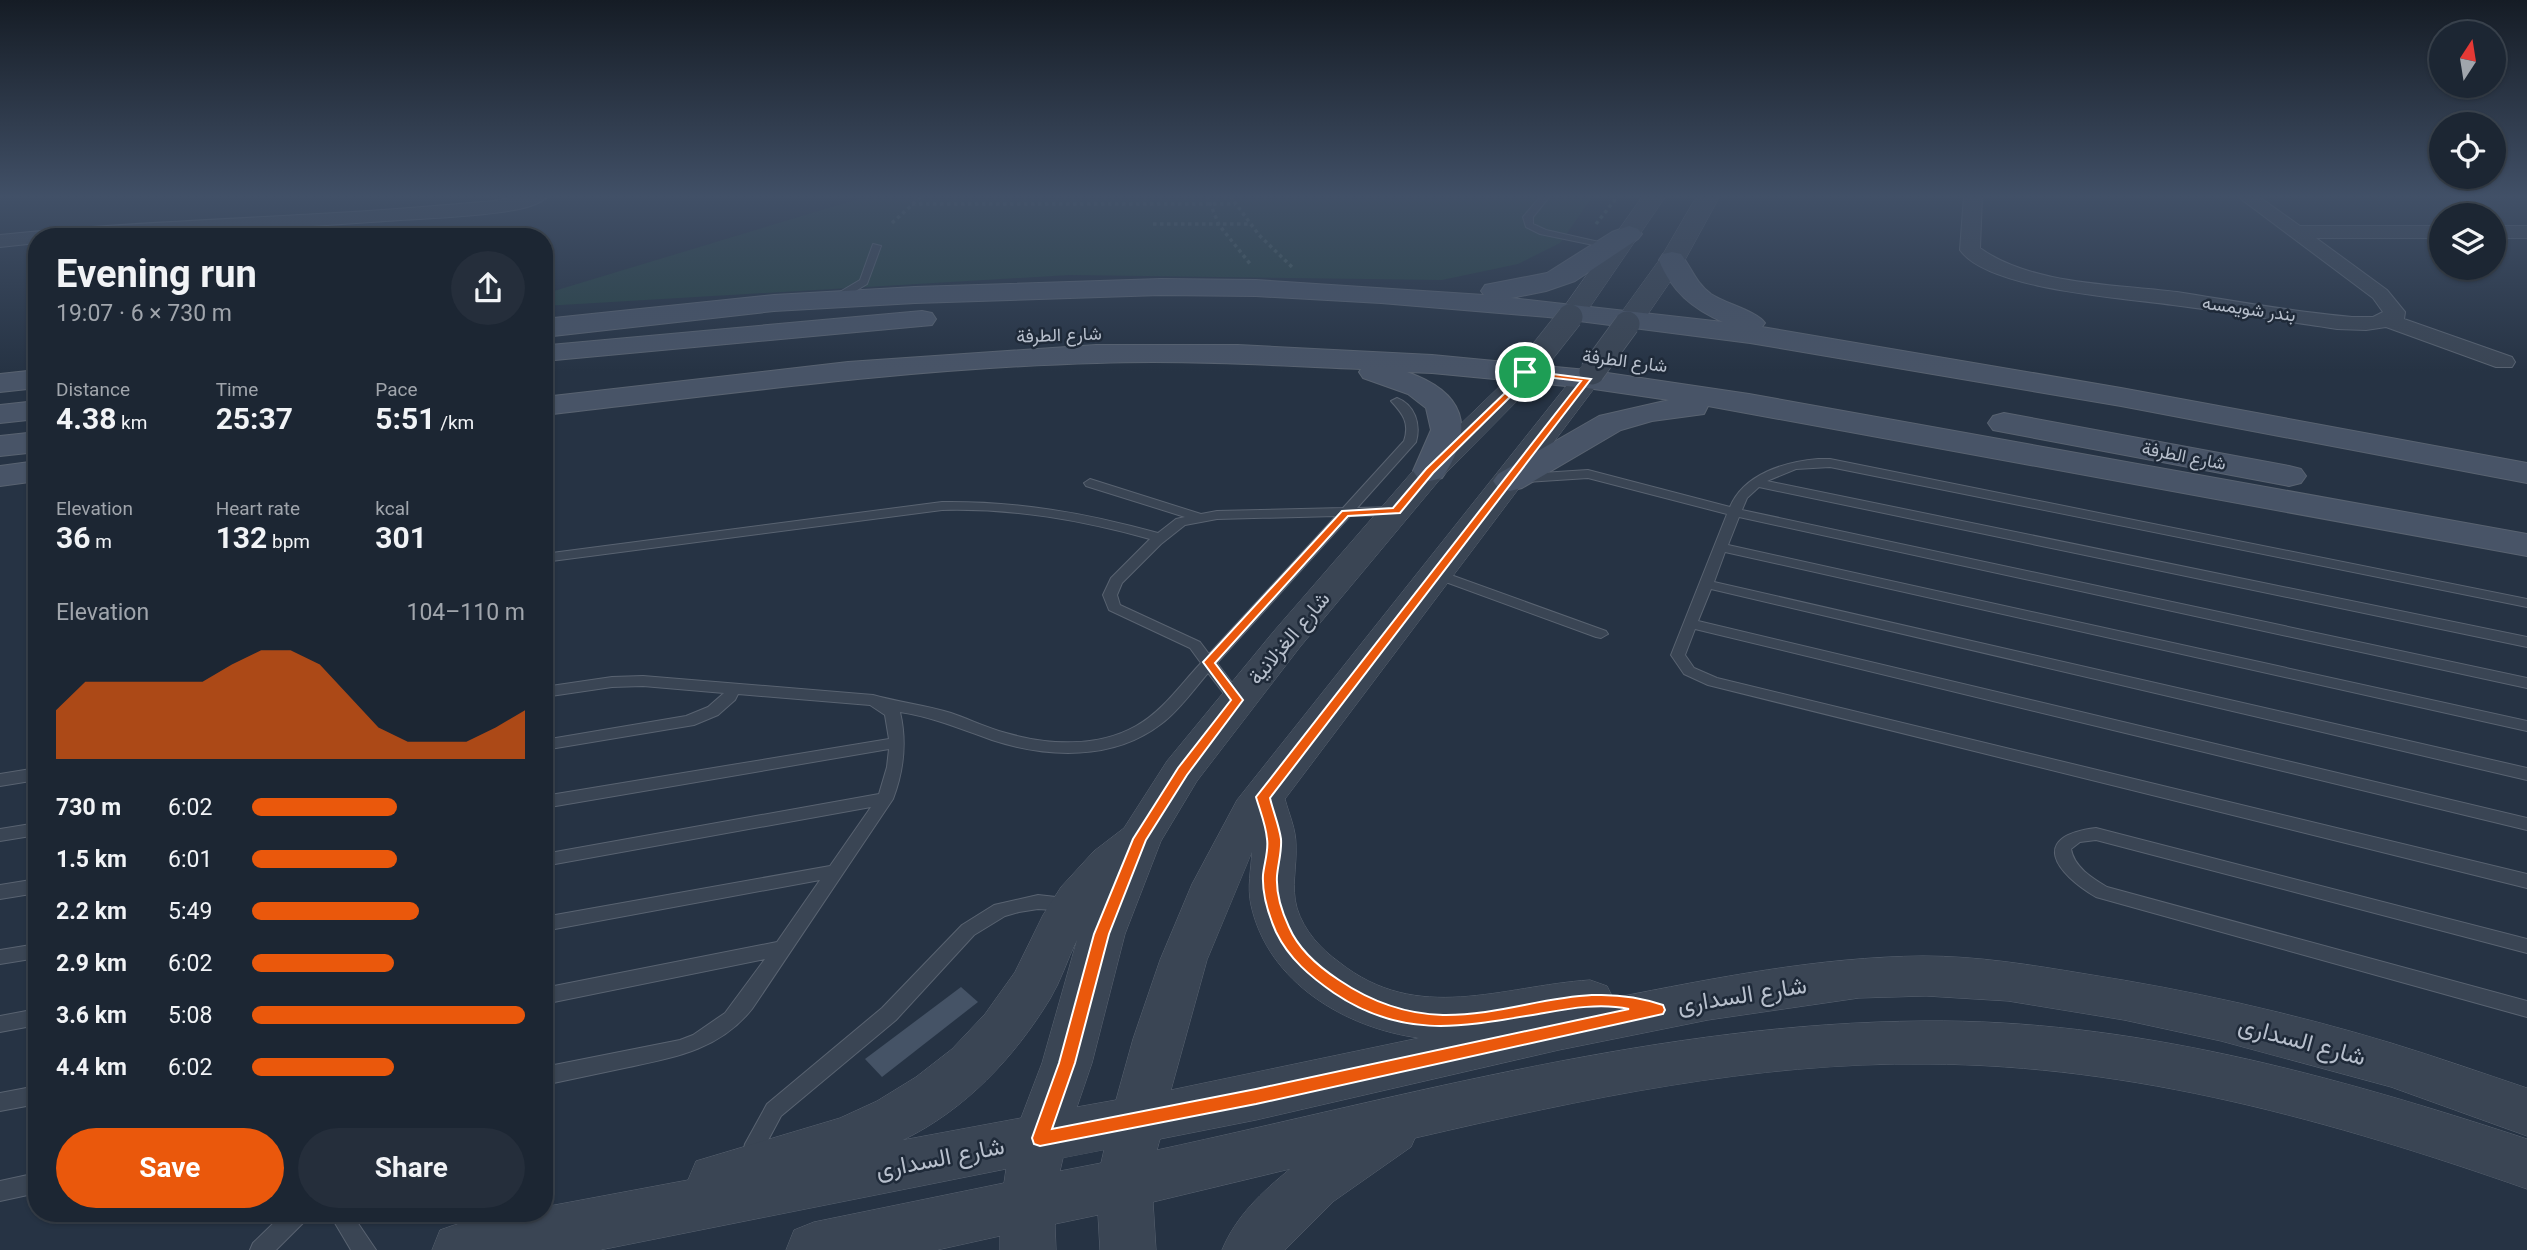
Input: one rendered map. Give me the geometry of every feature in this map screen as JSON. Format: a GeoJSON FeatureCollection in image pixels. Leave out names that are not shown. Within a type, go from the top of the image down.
{"type":"FeatureCollection","features":[{"type":"Feature","properties":{"kind":"main road"},"geometry":{"type":"LineString","coordinates":[[1381,295],[1466,293],[1521,288],[1556,279],[1573,271],[1585,254]]}},
{"type":"Feature","properties":{"kind":"main road"},"geometry":{"type":"LineString","coordinates":[[1672,260],[1678,275],[1692,294],[1725,312],[1755,324],[1837,342],[1881,356]]}},
{"type":"Feature","properties":{"kind":"main road"},"geometry":{"type":"LineString","coordinates":[[553,327],[837,298],[908,295],[1175,287],[1256,288],[1381,295],[1750,334],[2334,435],[2527,472]]}},
{"type":"Feature","properties":{"kind":"main road"},"geometry":{"type":"LineString","coordinates":[[553,343],[778,315],[908,295]]}},
{"type":"Feature","properties":{"kind":"main road","name":"شارع الطرفة"},"geometry":{"type":"LineString","coordinates":[[553,353],[959,316],[1192,310],[1364,315],[1584,333],[1757,357],[1968,391],[2527,490]]}},
{"type":"Feature","properties":{"kind":"main road","name":"شارع الطرفة"},"geometry":{"type":"LineString","coordinates":[[553,383],[853,348],[1010,336],[1273,334],[1415,342],[1584,356],[1838,392],[2527,524]]}},
{"type":"Feature","properties":{"kind":"main road"},"geometry":{"type":"LineString","coordinates":[[553,405],[834,372],[1096,354],[1304,357],[1529,369],[1589,376],[1749,403],[2527,545]]}},
{"type":"Feature","properties":{"kind":"main road"},"geometry":{"type":"LineString","coordinates":[[1304,357],[1395,377],[1432,397],[1445,415],[1447,425],[1443,445],[1430,471]]}},
{"type":"Feature","properties":{"kind":"main road"},"geometry":{"type":"LineString","coordinates":[[0,383],[28,380]]}},
{"type":"Feature","properties":{"kind":"main road"},"geometry":{"type":"LineString","coordinates":[[1510,481],[1610,423],[1650,412],[1749,403]]}},
{"type":"Feature","properties":{"kind":"main road"},"geometry":{"type":"LineString","coordinates":[[0,414],[28,411]]}},
{"type":"Feature","properties":{"kind":"main road"},"geometry":{"type":"LineString","coordinates":[[0,446],[28,443]]}},
{"type":"Feature","properties":{"kind":"main road"},"geometry":{"type":"LineString","coordinates":[[0,476],[28,472]]}},
{"type":"Feature","properties":{"kind":"street","name":"شارع الغزلانية"},"geometry":{"type":"LineString","coordinates":[[1028,1226],[1040,1138],[1067,1063],[1102,934],[1140,839],[1182,771],[1237,700],[1430,471],[1512,390],[1572,315],[1615,254]]}},
{"type":"Feature","properties":{"kind":"street"},"geometry":{"type":"LineString","coordinates":[[1128,1250],[1125,1184],[1138,1120],[1170,1002],[1196,922],[1224,860],[1263,797],[1510,481],[1675,254]]}},
{"type":"Feature","properties":{"kind":"street","name":"بندر شويمسه"},"geometry":{"type":"LineString","coordinates":[[1976,254],[1986,262],[2018,273],[2066,283],[2337,322],[2364,325],[2389,321]]}},
{"type":"Feature","properties":{"kind":"street"},"geometry":{"type":"LineString","coordinates":[[2326,254],[2380,294],[2394,312],[2394,318],[2389,321]]}},
{"type":"Feature","properties":{"kind":"street"},"geometry":{"type":"LineString","coordinates":[[2389,321],[2504,362]]}},
{"type":"Feature","properties":{"kind":"street"},"geometry":{"type":"LineString","coordinates":[[1263,797],[1274,840],[1270,879],[1274,906],[1283,931],[1297,953],[1317,973],[1359,1001],[1418,1019],[1444,1021],[1468,1020],[1577,1000],[1622,1002],[1657,1010]]}},
{"type":"Feature","properties":{"kind":"street"},"geometry":{"type":"LineString","coordinates":[[648,1214],[708,1180],[861,1137],[938,1091],[972,1064],[997,1038],[1035,982],[1073,905],[1114,857],[1140,839]]}},
{"type":"Feature","properties":{"kind":"street","name":"شارع السدارى"},"geometry":{"type":"LineString","coordinates":[[460,1250],[1138,1120],[1657,1010],[1859,978],[1926,976],[2008,981],[2124,1000],[2258,1029],[2391,1065],[2527,1112]]}},
{"type":"Feature","properties":{"kind":"street"},"geometry":{"type":"LineString","coordinates":[[814,1250],[1028,1226],[1125,1184],[1423,1112],[1640,1066],[1766,1050],[1866,1043],[1987,1044],[2140,1061],[2296,1092],[2374,1113],[2527,1164]]}},
{"type":"Feature","properties":{"kind":"street"},"geometry":{"type":"LineString","coordinates":[[1250,1250],[1294,1198],[1360,1149],[1423,1112]]}},
{"type":"Feature","properties":{"kind":"lane"},"geometry":{"type":"LineString","coordinates":[[837,298],[864,282],[873,254]]}},
{"type":"Feature","properties":{"kind":"lane"},"geometry":{"type":"LineString","coordinates":[[864,282],[908,295]]}},
{"type":"Feature","properties":{"kind":"lane"},"geometry":{"type":"LineString","coordinates":[[553,691],[628,681],[860,698],[940,715],[1028,744],[1098,746],[1121,741],[1142,732],[1158,719],[1410,442],[1414,426],[1397,401]]}},
{"type":"Feature","properties":{"kind":"lane"},"geometry":{"type":"LineString","coordinates":[[1562,449],[1570,460],[1588,474]]}},
{"type":"Feature","properties":{"kind":"lane"},"geometry":{"type":"LineString","coordinates":[[2527,603],[1830,463],[1795,464],[1757,482],[1741,496],[1678,655],[1682,663],[1700,678],[1713,682],[2527,881]]}},
{"type":"Feature","properties":{"kind":"lane"},"geometry":{"type":"LineString","coordinates":[[1510,481],[1542,476],[1588,474],[1733,512],[2527,683]]}},
{"type":"Feature","properties":{"kind":"lane"},"geometry":{"type":"LineString","coordinates":[[1757,482],[2527,642]]}},
{"type":"Feature","properties":{"kind":"lane"},"geometry":{"type":"LineString","coordinates":[[1090,483],[1200,518]]}},
{"type":"Feature","properties":{"kind":"lane"},"geometry":{"type":"LineString","coordinates":[[553,557],[942,506],[979,504],[1086,516],[1160,538]]}},
{"type":"Feature","properties":{"kind":"lane"},"geometry":{"type":"LineString","coordinates":[[1237,700],[1195,645],[1114,607],[1110,595],[1116,581],[1160,538],[1181,522],[1217,515],[1396,511]]}},
{"type":"Feature","properties":{"kind":"lane"},"geometry":{"type":"LineString","coordinates":[[1719,547],[2527,726]]}},
{"type":"Feature","properties":{"kind":"lane"},"geometry":{"type":"LineString","coordinates":[[1437,574],[1601,635]]}},
{"type":"Feature","properties":{"kind":"lane"},"geometry":{"type":"LineString","coordinates":[[1704,584],[2527,774]]}},
{"type":"Feature","properties":{"kind":"lane"},"geometry":{"type":"LineString","coordinates":[[1689,623],[2527,824]]}},
{"type":"Feature","properties":{"kind":"lane"},"geometry":{"type":"LineString","coordinates":[[553,744],[689,721],[723,704],[733,688]]}},
{"type":"Feature","properties":{"kind":"lane"},"geometry":{"type":"LineString","coordinates":[[553,1074],[680,1048],[713,1034],[737,1013],[885,799],[895,772],[895,743],[894,722],[891,712],[884,705]]}},
{"type":"Feature","properties":{"kind":"lane"},"geometry":{"type":"LineString","coordinates":[[553,800],[895,743]]}},
{"type":"Feature","properties":{"kind":"lane"},"geometry":{"type":"LineString","coordinates":[[0,780],[28,775]]}},
{"type":"Feature","properties":{"kind":"lane"},"geometry":{"type":"LineString","coordinates":[[553,858],[885,799]]}},
{"type":"Feature","properties":{"kind":"lane"},"geometry":{"type":"LineString","coordinates":[[0,835],[28,830]]}},
{"type":"Feature","properties":{"kind":"lane"},"geometry":{"type":"LineString","coordinates":[[2527,946],[2096,834],[2072,837],[2065,843],[2063,852],[2066,863],[2074,874],[2102,892],[2527,1009]]}},
{"type":"Feature","properties":{"kind":"lane"},"geometry":{"type":"LineString","coordinates":[[553,922],[836,871]]}},
{"type":"Feature","properties":{"kind":"lane"},"geometry":{"type":"LineString","coordinates":[[0,892],[28,887]]}},
{"type":"Feature","properties":{"kind":"lane"},"geometry":{"type":"LineString","coordinates":[[749,1170],[755,1144],[774,1111],[889,1014],[968,930],[1000,910],[1019,905],[1038,902],[1073,905]]}},
{"type":"Feature","properties":{"kind":"lane"},"geometry":{"type":"LineString","coordinates":[[553,994],[783,948]]}},
{"type":"Feature","properties":{"kind":"lane"},"geometry":{"type":"LineString","coordinates":[[0,957],[28,952]]}},
{"type":"Feature","properties":{"kind":"lane"},"geometry":{"type":"LineString","coordinates":[[0,1024],[28,1019]]}},
{"type":"Feature","properties":{"kind":"lane"},"geometry":{"type":"LineString","coordinates":[[0,1102],[28,1097]]}},
{"type":"Feature","properties":{"kind":"lane"},"geometry":{"type":"LineString","coordinates":[[0,1191],[28,1185]]}},
{"type":"Feature","properties":{"kind":"lane"},"geometry":{"type":"LineString","coordinates":[[261,1250],[290,1222]]}},
{"type":"Feature","properties":{"kind":"lane"},"geometry":{"type":"LineString","coordinates":[[344,1222],[365,1250]]}},
{"type":"Feature","properties":{"kind":"path"},"geometry":{"type":"LineString","coordinates":[[1242,254],[1254,269]]}},
{"type":"Feature","properties":{"kind":"path"},"geometry":{"type":"LineString","coordinates":[[1277,254],[1297,271]]}},
{"type":"Feature","properties":{"kind":"green space"},"geometry":{"type":"Polygon","coordinates":[[[675,254],[1537,254],[1518,264],[1442,280],[1070,275],[553,305],[553,291],[675,254]]]}},
{"type":"Feature","properties":{"kind":"building"},"geometry":{"type":"Polygon","coordinates":[[[961,987],[978,1002],[882,1077],[865,1059],[961,987]]]}},
{"type":"Feature","properties":{"kind":"route"},"geometry":{"type":"LineString","coordinates":[[1525,372],[1587,379],[1263,797],[1274,840],[1270,879],[1274,906],[1283,931],[1297,953],[1317,973],[1359,1001],[1385,1011],[1418,1019],[1468,1020],[1577,1000],[1622,1002],[1657,1010],[1559,1029],[1256,1097],[1040,1138],[1067,1063],[1102,934],[1140,839],[1182,771],[1237,700],[1209,662],[1345,513],[1396,511],[1430,471],[1512,390],[1525,372]]}}]}
